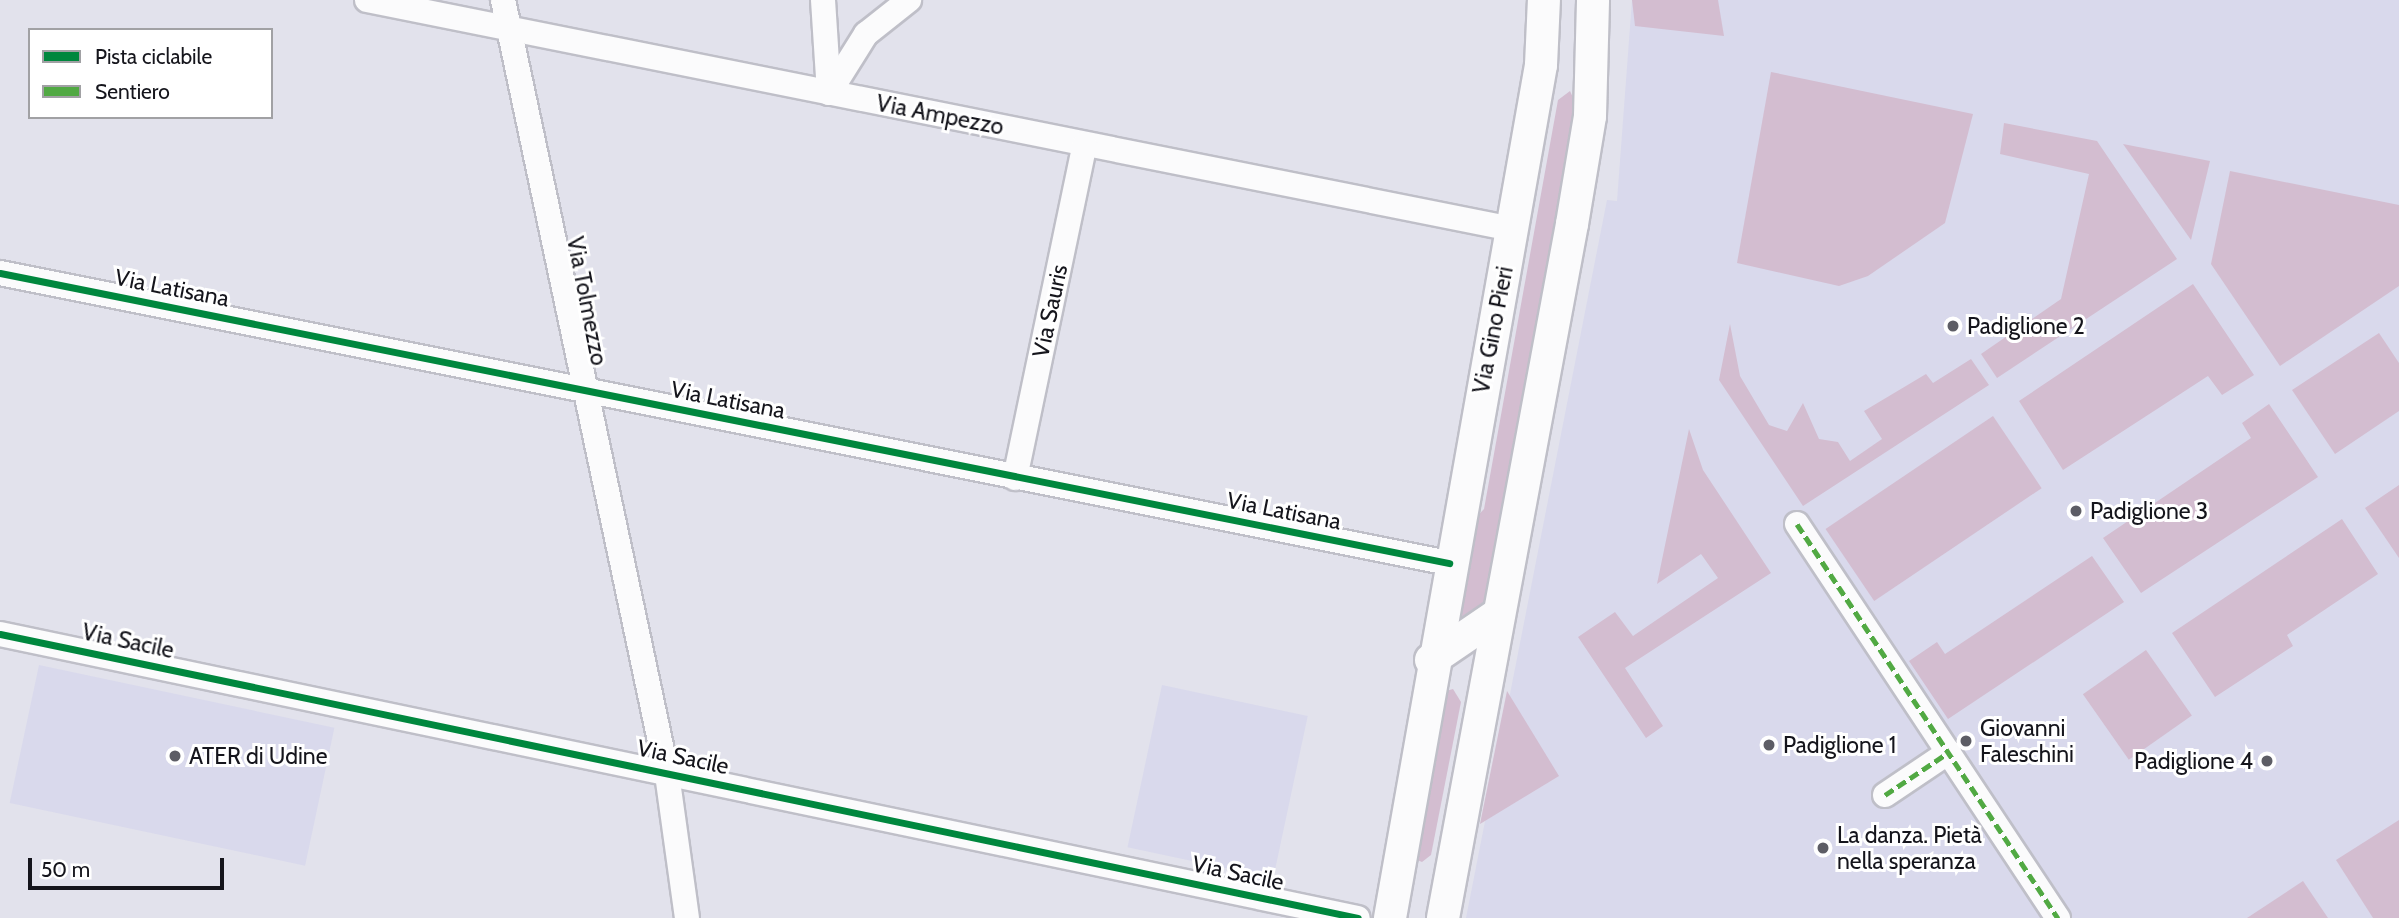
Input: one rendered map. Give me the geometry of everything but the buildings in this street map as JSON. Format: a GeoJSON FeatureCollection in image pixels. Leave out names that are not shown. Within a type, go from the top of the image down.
{"type":"FeatureCollection","features":[{"type":"Feature","properties":{"kind":"main road"},"geometry":{"type":"LineString","coordinates":[[1390,912],[1443,913],[1568,249],[1594,71],[1593,0]]}},
{"type":"Feature","properties":{"kind":"main road"},"geometry":{"type":"LineString","coordinates":[[1544,14],[1595,34]]}},
{"type":"Feature","properties":{"kind":"main road","name":"Via Gino Pieri"},"geometry":{"type":"LineString","coordinates":[[1390,912],[1431,660],[1541,65],[1544,14]]}},
{"type":"Feature","properties":{"kind":"main road"},"geometry":{"type":"LineString","coordinates":[[1541,65],[1594,71]]}},
{"type":"Feature","properties":{"kind":"main road"},"geometry":{"type":"LineString","coordinates":[[1431,660],[1497,615]]}},
{"type":"Feature","properties":{"kind":"street","name":"Via Ampezzo"},"geometry":{"type":"LineString","coordinates":[[367,0],[1512,229]]}},
{"type":"Feature","properties":{"kind":"street","name":"Via Tolmezzo"},"geometry":{"type":"LineString","coordinates":[[503,0],[513,30],[667,774],[687,918]]}},
{"type":"Feature","properties":{"kind":"street"},"geometry":{"type":"LineString","coordinates":[[823,0],[830,93]]}},
{"type":"Feature","properties":{"kind":"street"},"geometry":{"type":"LineString","coordinates":[[830,93],[866,34],[909,0]]}},
{"type":"Feature","properties":{"kind":"street","name":"Via Sauris"},"geometry":{"type":"LineString","coordinates":[[1015,478],[1086,144]]}},
{"type":"Feature","properties":{"kind":"street","name":"Via Latisana"},"geometry":{"type":"LineString","coordinates":[[0,273],[1449,564]]}},
{"type":"Feature","properties":{"kind":"street"},"geometry":{"type":"LineString","coordinates":[[1797,524],[2058,918]]}},
{"type":"Feature","properties":{"kind":"street","name":"Via Sacile"},"geometry":{"type":"LineString","coordinates":[[0,634],[1358,918]]}},
{"type":"Feature","properties":{"kind":"street"},"geometry":{"type":"LineString","coordinates":[[1885,795],[1949,752]]}},
{"type":"Feature","properties":{"kind":"shaded area"},"geometry":{"type":"Polygon","coordinates":[[[1632,0],[2399,0],[2399,918],[1466,918],[1607,200],[1617,201],[1632,0]]]}},
{"type":"Feature","properties":{"kind":"shaded area"},"geometry":{"type":"Polygon","coordinates":[[[1632,0],[1718,0],[1724,36],[1635,26],[1632,0]]]}},
{"type":"Feature","properties":{"kind":"shaded area"},"geometry":{"type":"Polygon","coordinates":[[[1771,72],[1973,114],[1945,223],[1868,276],[1839,286],[1737,263],[1771,72]]]}},
{"type":"Feature","properties":{"kind":"shaded area"},"geometry":{"type":"Polygon","coordinates":[[[1570,91],[1576,104],[1488,598],[1446,636],[1469,525],[1484,509],[1558,100],[1570,91]]]}},
{"type":"Feature","properties":{"kind":"shaded area"},"geometry":{"type":"Polygon","coordinates":[[[2004,123],[2097,141],[2177,259],[1997,378],[1981,354],[2061,299],[2089,174],[2000,154],[2004,123]]]}},
{"type":"Feature","properties":{"kind":"shaded area"},"geometry":{"type":"Polygon","coordinates":[[[2123,144],[2210,161],[2191,240],[2123,144]]]}},
{"type":"Feature","properties":{"kind":"shaded area"},"geometry":{"type":"Polygon","coordinates":[[[2230,171],[2399,205],[2399,286],[2280,366],[2211,264],[2230,171]]]}},
{"type":"Feature","properties":{"kind":"shaded area"},"geometry":{"type":"Polygon","coordinates":[[[2193,284],[2254,375],[2222,395],[2208,376],[2063,470],[2019,401],[2193,284]]]}},
{"type":"Feature","properties":{"kind":"shaded area"},"geometry":{"type":"Polygon","coordinates":[[[1730,324],[1740,376],[1769,425],[1787,431],[1803,403],[1819,439],[1838,442],[1850,461],[1882,439],[1864,411],[1926,374],[1933,383],[1971,359],[1989,385],[1803,506],[1719,380],[1730,324]]]}},
{"type":"Feature","properties":{"kind":"shaded area"},"geometry":{"type":"Polygon","coordinates":[[[2379,333],[2399,363],[2399,411],[2335,454],[2292,390],[2379,333]]]}},
{"type":"Feature","properties":{"kind":"shaded area"},"geometry":{"type":"Polygon","coordinates":[[[2269,404],[2318,477],[2141,593],[2103,538],[2251,438],[2242,423],[2269,404]]]}},
{"type":"Feature","properties":{"kind":"shaded area"},"geometry":{"type":"Polygon","coordinates":[[[1993,416],[2042,488],[1874,601],[1826,529],[1993,416]]]}},
{"type":"Feature","properties":{"kind":"shaded area"},"geometry":{"type":"Polygon","coordinates":[[[1689,429],[1703,470],[1771,573],[1625,668],[1663,726],[1646,738],[1578,637],[1615,612],[1633,636],[1718,578],[1701,554],[1657,584],[1689,429]]]}},
{"type":"Feature","properties":{"kind":"shaded area"},"geometry":{"type":"Polygon","coordinates":[[[2399,485],[2399,558],[2365,508],[2399,485]]]}},
{"type":"Feature","properties":{"kind":"shaded area"},"geometry":{"type":"Polygon","coordinates":[[[2342,519],[2378,574],[2287,635],[2293,646],[2215,697],[2172,633],[2342,519]]]}},
{"type":"Feature","properties":{"kind":"shaded area"},"geometry":{"type":"Polygon","coordinates":[[[2092,556],[2124,602],[1948,719],[1909,661],[1937,642],[1945,654],[2092,556]]]}},
{"type":"Feature","properties":{"kind":"shaded area"},"geometry":{"type":"Polygon","coordinates":[[[2146,650],[2192,716],[2129,760],[2083,694],[2146,650]]]}},
{"type":"Feature","properties":{"kind":"shaded area"},"geometry":{"type":"Polygon","coordinates":[[[39,665],[334,728],[305,866],[10,803],[39,665]]]}},
{"type":"Feature","properties":{"kind":"shaded area"},"geometry":{"type":"Polygon","coordinates":[[[1162,685],[1308,716],[1273,878],[1127,847],[1162,685]]]}},
{"type":"Feature","properties":{"kind":"shaded area"},"geometry":{"type":"Polygon","coordinates":[[[1453,689],[1461,702],[1431,855],[1422,862],[1415,859],[1446,691],[1453,689]]]}},
{"type":"Feature","properties":{"kind":"shaded area"},"geometry":{"type":"Polygon","coordinates":[[[1507,691],[1559,776],[1480,824],[1507,691]]]}},
{"type":"Feature","properties":{"kind":"shaded area"},"geometry":{"type":"Polygon","coordinates":[[[2399,820],[2399,918],[2373,918],[2336,860],[2399,820]]]}},
{"type":"Feature","properties":{"kind":"shaded area"},"geometry":{"type":"Polygon","coordinates":[[[2303,881],[2328,918],[2247,918],[2303,881]]]}},
{"type":"Feature","properties":{"kind":"marked path"},"geometry":{"type":"LineString","coordinates":[[1797,524],[2058,918]]}},
{"type":"Feature","properties":{"kind":"marked path"},"geometry":{"type":"LineString","coordinates":[[1885,795],[1949,752]]}},
{"type":"Feature","properties":{"kind":"cycle path"},"geometry":{"type":"LineString","coordinates":[[0,273],[1449,563]]}},
{"type":"Feature","properties":{"kind":"cycle path"},"geometry":{"type":"LineString","coordinates":[[0,634],[1358,918]]}},
{"type":"Feature","properties":{"kind":"place","name":"Padiglione 2"},"geometry":{"type":"Point","coordinates":[1953,326]}},
{"type":"Feature","properties":{"kind":"place","name":"Padiglione 3"},"geometry":{"type":"Point","coordinates":[2076,511]}},
{"type":"Feature","properties":{"kind":"place","name":"Giovanni Faleschini"},"geometry":{"type":"Point","coordinates":[1966,741]}},
{"type":"Feature","properties":{"kind":"place","name":"Padiglione 1"},"geometry":{"type":"Point","coordinates":[1769,745]}},
{"type":"Feature","properties":{"kind":"place","name":"ATER di Udine"},"geometry":{"type":"Point","coordinates":[175,756]}},
{"type":"Feature","properties":{"kind":"place","name":"Padiglione 4"},"geometry":{"type":"Point","coordinates":[2267,761]}},
{"type":"Feature","properties":{"kind":"place","name":"La danza. Pietà nella speranza"},"geometry":{"type":"Point","coordinates":[1823,848]}}]}
